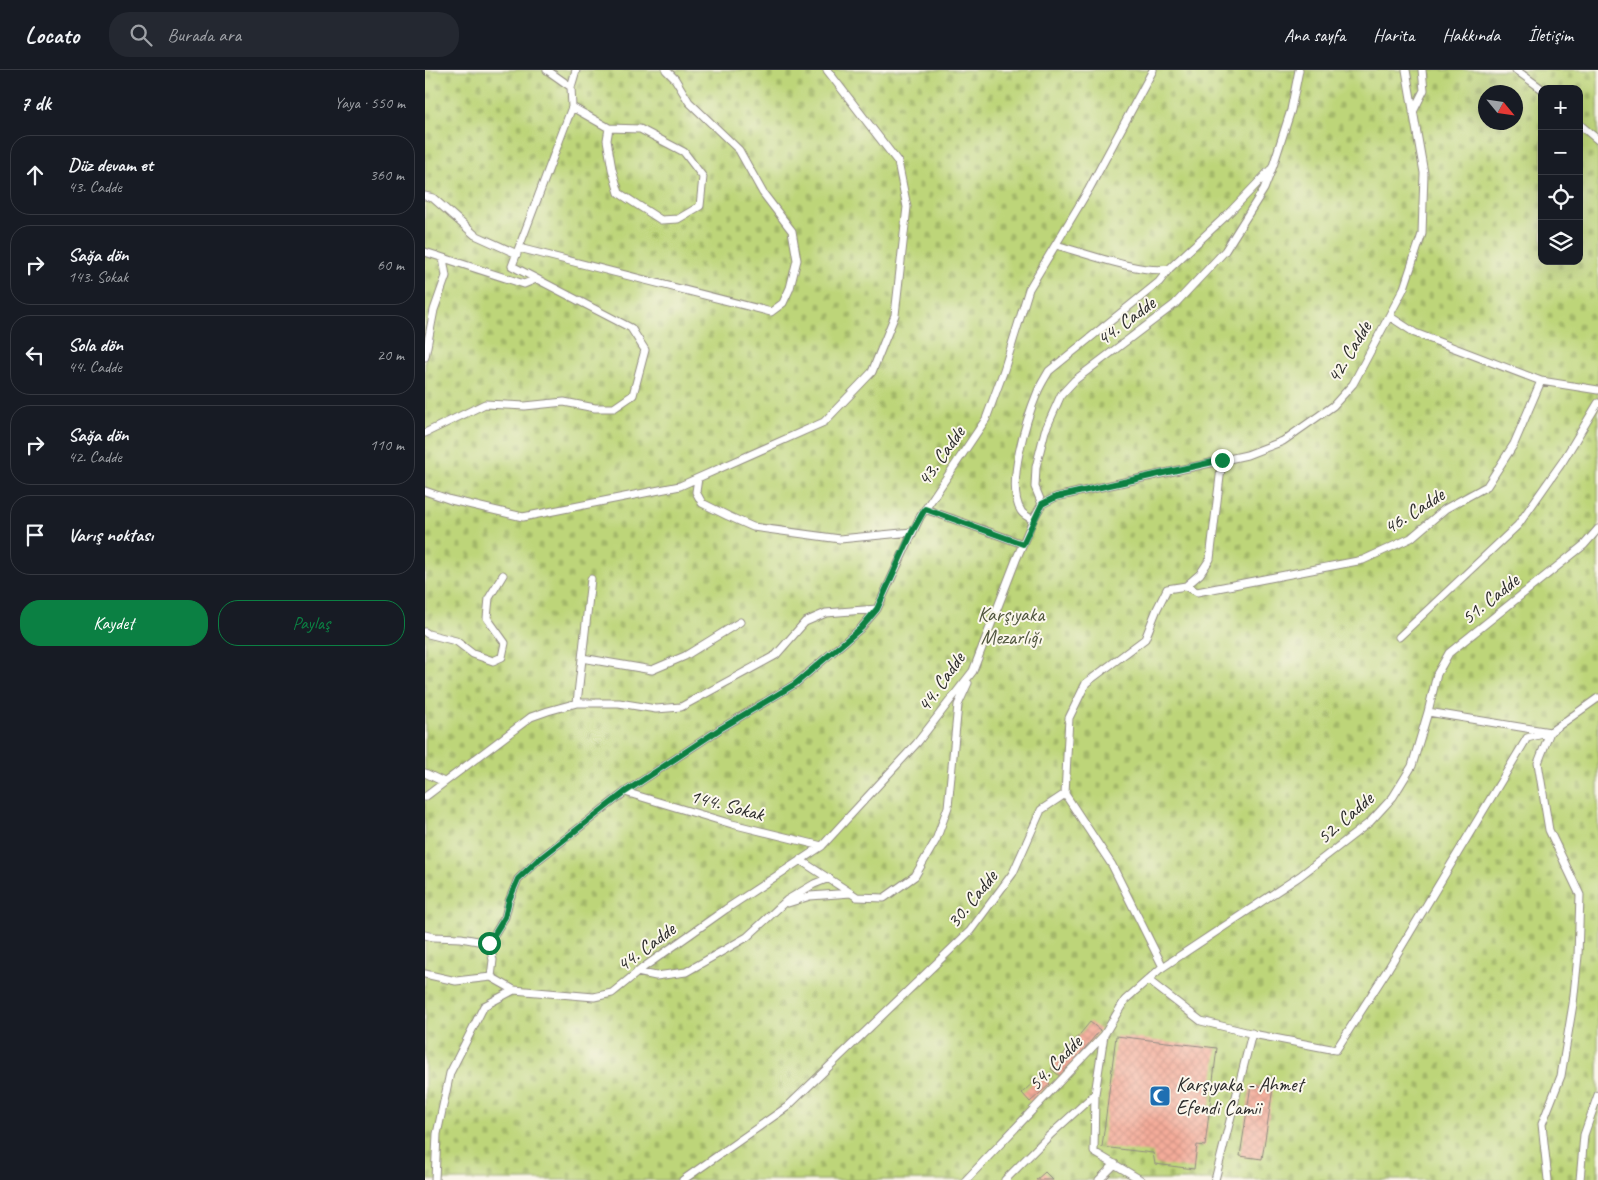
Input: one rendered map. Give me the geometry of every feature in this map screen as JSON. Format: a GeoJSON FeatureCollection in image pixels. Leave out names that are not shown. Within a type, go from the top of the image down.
{"type":"FeatureCollection","features":[{"type":"Feature","properties":{"kind":"lane"},"geometry":{"type":"LineString","coordinates":[[547,70],[571,87]]}},
{"type":"Feature","properties":{"kind":"lane"},"geometry":{"type":"LineString","coordinates":[[425,433],[485,404],[525,406],[564,402],[595,408],[614,408],[633,394],[645,350],[631,328],[512,266],[572,107],[571,87],[576,70]]}},
{"type":"Feature","properties":{"kind":"lane"},"geometry":{"type":"LineString","coordinates":[[425,196],[433,198],[475,235],[518,251],[771,312],[783,303],[790,288],[797,260],[792,231],[763,193],[739,150],[689,102],[675,79],[666,70]]}},
{"type":"Feature","properties":{"kind":"lane"},"geometry":{"type":"LineString","coordinates":[[425,491],[451,500],[523,517],[680,486],[824,422],[872,372],[895,315],[907,207],[899,162],[827,70]]}},
{"type":"Feature","properties":{"kind":"lane","name":"43. Cadde"},"geometry":{"type":"LineString","coordinates":[[489,943],[505,917],[509,900],[518,879],[538,860],[625,792],[720,729],[795,684],[861,628],[877,609],[912,532],[925,509],[986,419],[1005,370],[1029,289],[1089,189],[1153,70]]}},
{"type":"Feature","properties":{"kind":"lane","name":"44. Cadde"},"geometry":{"type":"LineString","coordinates":[[514,990],[594,997],[612,993],[637,972],[726,909],[822,846],[917,743],[973,671],[1023,544],[1042,504],[1035,487],[1036,467],[1045,431],[1061,395],[1075,380],[1175,304],[1225,251],[1264,189],[1291,110],[1299,70]]}},
{"type":"Feature","properties":{"kind":"lane","name":"42. Cadde"},"geometry":{"type":"LineString","coordinates":[[1042,504],[1056,497],[1247,455],[1283,441],[1333,406],[1353,384],[1403,288],[1422,234],[1424,173],[1406,70]]}},
{"type":"Feature","properties":{"kind":"lane"},"geometry":{"type":"LineString","coordinates":[[1413,112],[1424,90],[1422,70]]}},
{"type":"Feature","properties":{"kind":"lane"},"geometry":{"type":"LineString","coordinates":[[1516,70],[1538,86]]}},
{"type":"Feature","properties":{"kind":"lane"},"geometry":{"type":"LineString","coordinates":[[572,107],[609,128],[640,129],[684,152],[703,177],[700,206],[678,219],[661,220],[619,193],[611,169],[607,140],[609,128]]}},
{"type":"Feature","properties":{"kind":"lane"},"geometry":{"type":"LineString","coordinates":[[1583,127],[1598,140]]}},
{"type":"Feature","properties":{"kind":"lane"},"geometry":{"type":"LineString","coordinates":[[1033,520],[1021,512],[1015,498],[1015,478],[1023,434],[1038,390],[1049,371],[1159,282],[1169,269],[1227,215],[1273,166]]}},
{"type":"Feature","properties":{"kind":"lane"},"geometry":{"type":"LineString","coordinates":[[1056,245],[1121,263],[1159,271],[1169,269]]}},
{"type":"Feature","properties":{"kind":"lane"},"geometry":{"type":"LineString","coordinates":[[425,252],[524,284],[536,279]]}},
{"type":"Feature","properties":{"kind":"lane"},"geometry":{"type":"LineString","coordinates":[[425,357],[434,310],[446,276],[443,258]]}},
{"type":"Feature","properties":{"kind":"lane"},"geometry":{"type":"LineString","coordinates":[[1389,316],[1415,333],[1541,381],[1598,390]]}},
{"type":"Feature","properties":{"kind":"lane","name":"46. Cadde"},"geometry":{"type":"LineString","coordinates":[[1186,586],[1197,592],[1363,560],[1411,538],[1445,509],[1487,486],[1514,444],[1541,381]]}},
{"type":"Feature","properties":{"kind":"lane"},"geometry":{"type":"LineString","coordinates":[[1399,638],[1518,525],[1563,461],[1598,403]]}},
{"type":"Feature","properties":{"kind":"lane"},"geometry":{"type":"LineString","coordinates":[[1163,967],[1112,865],[1065,794],[1069,718],[1086,683],[1145,639],[1167,589],[1186,586],[1200,574],[1210,559],[1222,460]]}},
{"type":"Feature","properties":{"kind":"lane"},"geometry":{"type":"LineString","coordinates":[[698,478],[696,492],[703,503],[753,527],[840,539],[912,532]]}},
{"type":"Feature","properties":{"kind":"lane"},"geometry":{"type":"LineString","coordinates":[[925,509],[1023,544]]}},
{"type":"Feature","properties":{"kind":"lane","name":"51. Cadde"},"geometry":{"type":"LineString","coordinates":[[1428,712],[1437,674],[1449,652],[1584,545],[1598,529]]}},
{"type":"Feature","properties":{"kind":"lane"},"geometry":{"type":"LineString","coordinates":[[425,632],[455,641],[473,654],[486,659],[493,661],[502,658],[505,643],[487,618],[489,598],[503,575]]}},
{"type":"Feature","properties":{"kind":"lane"},"geometry":{"type":"LineString","coordinates":[[577,703],[591,579]]}},
{"type":"Feature","properties":{"kind":"lane"},"geometry":{"type":"LineString","coordinates":[[425,797],[531,718],[548,710],[577,703],[619,702],[656,709],[681,707],[777,655],[805,622],[826,613],[877,609]]}},
{"type":"Feature","properties":{"kind":"lane"},"geometry":{"type":"LineString","coordinates":[[582,658],[652,670],[685,656],[740,622]]}},
{"type":"Feature","properties":{"kind":"lane"},"geometry":{"type":"LineString","coordinates":[[800,860],[857,897],[885,898],[915,876],[936,840],[948,807],[958,705],[973,671]]}},
{"type":"Feature","properties":{"kind":"lane"},"geometry":{"type":"LineString","coordinates":[[1148,980],[1201,1020],[1252,1033],[1336,1050],[1388,968],[1527,738],[1550,732],[1598,698]]}},
{"type":"Feature","properties":{"kind":"lane"},"geometry":{"type":"LineString","coordinates":[[1428,712],[1550,732]]}},
{"type":"Feature","properties":{"kind":"lane","name":"52. Cadde"},"geometry":{"type":"LineString","coordinates":[[1163,967],[1299,876],[1370,822],[1393,797],[1412,766],[1428,712]]}},
{"type":"Feature","properties":{"kind":"lane"},"geometry":{"type":"LineString","coordinates":[[1548,1180],[1542,1124],[1561,1076],[1573,1004],[1578,956],[1580,895],[1549,830],[1538,763],[1550,732]]}},
{"type":"Feature","properties":{"kind":"lane"},"geometry":{"type":"LineString","coordinates":[[425,773],[444,782]]}},
{"type":"Feature","properties":{"kind":"lane","name":"144. Sokak"},"geometry":{"type":"LineString","coordinates":[[625,792],[732,824],[822,846]]}},
{"type":"Feature","properties":{"kind":"lane","name":"30. Cadde"},"geometry":{"type":"LineString","coordinates":[[683,1180],[787,1107],[970,931],[1013,873],[1041,810],[1065,794]]}},
{"type":"Feature","properties":{"kind":"lane"},"geometry":{"type":"LineString","coordinates":[[637,972],[655,976],[686,972],[747,937],[781,905],[814,884],[829,878]]}},
{"type":"Feature","properties":{"kind":"lane"},"geometry":{"type":"LineString","coordinates":[[781,905],[811,896],[851,893]]}},
{"type":"Feature","properties":{"kind":"lane"},"geometry":{"type":"LineString","coordinates":[[425,943],[429,936],[461,938],[489,943],[493,960],[491,977]]}},
{"type":"Feature","properties":{"kind":"lane","name":"54. Cadde"},"geometry":{"type":"LineString","coordinates":[[966,1180],[1104,1035],[1125,1000],[1163,967]]}},
{"type":"Feature","properties":{"kind":"lane"},"geometry":{"type":"LineString","coordinates":[[425,974],[456,981],[491,977],[514,990]]}},
{"type":"Feature","properties":{"kind":"lane"},"geometry":{"type":"LineString","coordinates":[[435,1180],[437,1134],[450,1073],[484,1006],[514,990]]}},
{"type":"Feature","properties":{"kind":"lane"},"geometry":{"type":"LineString","coordinates":[[1215,1180],[1252,1033]]}},
{"type":"Feature","properties":{"kind":"lane"},"geometry":{"type":"LineString","coordinates":[[1104,1035],[1095,1094],[1094,1152],[1141,1180]]}},
{"type":"Feature","properties":{"kind":"lane"},"geometry":{"type":"LineString","coordinates":[[1005,1180],[1095,1094]]}},
{"type":"Feature","properties":{"kind":"lane"},"geometry":{"type":"LineString","coordinates":[[1580,1180],[1584,1134],[1598,1095]]}},
{"type":"Feature","properties":{"kind":"lane"},"geometry":{"type":"LineString","coordinates":[[1099,1180],[1115,1164]]}},
{"type":"Feature","properties":{"kind":"green space","name":"Karşıyaka Mezarlığı"},"geometry":{"type":"Polygon","coordinates":[[[425,70],[1598,70],[1598,1180],[425,1180],[425,70]]]}},
{"type":"Feature","properties":{"kind":"building"},"geometry":{"type":"Polygon","coordinates":[[[1090,1022],[1100,1030],[1061,1077],[1051,1069],[1090,1022]]]}},
{"type":"Feature","properties":{"kind":"building","name":"Karşıyaka - Ahmet Efendi Camii"},"geometry":{"type":"Polygon","coordinates":[[[1116,1036],[1217,1048],[1205,1146],[1197,1145],[1194,1169],[1155,1164],[1153,1153],[1102,1147],[1116,1036]]]}},
{"type":"Feature","properties":{"kind":"building"},"geometry":{"type":"Polygon","coordinates":[[[1041,1075],[1050,1084],[1030,1102],[1022,1093],[1041,1075]]]}},
{"type":"Feature","properties":{"kind":"building"},"geometry":{"type":"Polygon","coordinates":[[[1251,1085],[1273,1088],[1262,1159],[1240,1156],[1251,1085]]]}},
{"type":"Feature","properties":{"kind":"building"},"geometry":{"type":"Polygon","coordinates":[[[1045,1172],[1053,1180],[1036,1180],[1045,1172]]]}},
{"type":"Feature","properties":{"kind":"place","name":"Karşıyaka - Ahmet Efendi Camii"},"geometry":{"type":"Point","coordinates":[1160,1096]}},
{"type":"Feature","properties":{"kind":"route"},"geometry":{"type":"LineString","coordinates":[[489,943],[505,917],[509,900],[518,879],[538,860],[625,792],[720,729],[795,684],[861,628],[877,609],[912,532],[925,509],[1023,544],[1042,504],[1056,497],[1222,460]]}}]}
